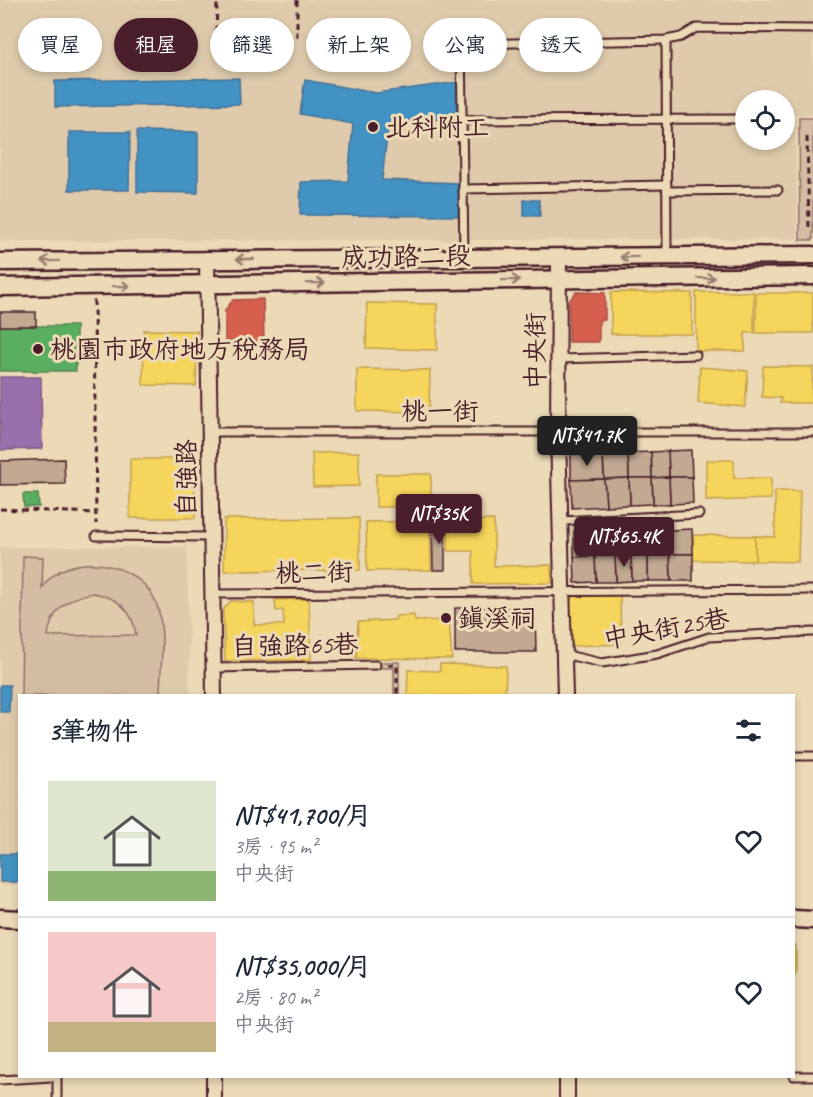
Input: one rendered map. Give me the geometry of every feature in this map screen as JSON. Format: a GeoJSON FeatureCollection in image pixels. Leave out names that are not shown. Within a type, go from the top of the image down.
{"type":"FeatureCollection","features":[{"type":"Feature","properties":{"kind":"street","name":"成功路二段"},"geometry":{"type":"LineString","coordinates":[[0,262],[813,255]]}},
{"type":"Feature","properties":{"kind":"street","name":"中央街"},"geometry":{"type":"LineString","coordinates":[[559,258],[558,433],[565,694]]}},
{"type":"Feature","properties":{"kind":"street","name":"自強路"},"geometry":{"type":"LineString","coordinates":[[207,259],[214,694]]}},
{"type":"Feature","properties":{"kind":"street"},"geometry":{"type":"LineString","coordinates":[[78,261],[86,286]]}},
{"type":"Feature","properties":{"kind":"street","name":"成功路二段"},"geometry":{"type":"LineString","coordinates":[[0,287],[813,276]]}},
{"type":"Feature","properties":{"kind":"street"},"geometry":{"type":"LineString","coordinates":[[0,918],[18,919]]}},
{"type":"Feature","properties":{"kind":"street"},"geometry":{"type":"LineString","coordinates":[[795,920],[813,920]]}},
{"type":"Feature","properties":{"kind":"street"},"geometry":{"type":"LineString","coordinates":[[214,1078],[214,1097]]}},
{"type":"Feature","properties":{"kind":"street"},"geometry":{"type":"LineString","coordinates":[[567,1078],[567,1097]]}},
{"type":"Feature","properties":{"kind":"lane"},"geometry":{"type":"LineString","coordinates":[[464,257],[461,43],[666,40],[681,37],[696,28],[813,29]]}},
{"type":"Feature","properties":{"kind":"lane"},"geometry":{"type":"LineString","coordinates":[[666,40],[667,257]]}},
{"type":"Feature","properties":{"kind":"lane"},"geometry":{"type":"LineString","coordinates":[[462,120],[735,119]]}},
{"type":"Feature","properties":{"kind":"lane"},"geometry":{"type":"LineString","coordinates":[[463,189],[778,190]]}},
{"type":"Feature","properties":{"kind":"lane"},"geometry":{"type":"LineString","coordinates":[[560,359],[696,355]]}},
{"type":"Feature","properties":{"kind":"lane","name":"桃一街"},"geometry":{"type":"LineString","coordinates":[[210,432],[813,432]]}},
{"type":"Feature","properties":{"kind":"lane"},"geometry":{"type":"LineString","coordinates":[[562,521],[699,513]]}},
{"type":"Feature","properties":{"kind":"lane"},"geometry":{"type":"LineString","coordinates":[[96,536],[210,537]]}},
{"type":"Feature","properties":{"kind":"lane","name":"桃二街"},"geometry":{"type":"LineString","coordinates":[[212,594],[813,590]]}},
{"type":"Feature","properties":{"kind":"lane","name":"中央街25巷"},"geometry":{"type":"LineString","coordinates":[[563,654],[602,663],[657,654],[709,637],[813,632]]}},
{"type":"Feature","properties":{"kind":"lane","name":"自強路65巷"},"geometry":{"type":"LineString","coordinates":[[215,668],[376,665]]}},
{"type":"Feature","properties":{"kind":"lane"},"geometry":{"type":"LineString","coordinates":[[795,756],[813,756]]}},
{"type":"Feature","properties":{"kind":"lane"},"geometry":{"type":"LineString","coordinates":[[795,1076],[813,1076]]}},
{"type":"Feature","properties":{"kind":"lane"},"geometry":{"type":"LineString","coordinates":[[0,1080],[35,1078]]}},
{"type":"Feature","properties":{"kind":"lane"},"geometry":{"type":"LineString","coordinates":[[57,1078],[57,1097]]}},
{"type":"Feature","properties":{"kind":"path"},"geometry":{"type":"LineString","coordinates":[[217,0],[217,18]]}},
{"type":"Feature","properties":{"kind":"path"},"geometry":{"type":"LineString","coordinates":[[297,0],[297,42]]}},
{"type":"Feature","properties":{"kind":"path"},"geometry":{"type":"LineString","coordinates":[[807,137],[808,227],[813,227]]}},
{"type":"Feature","properties":{"kind":"path"},"geometry":{"type":"LineString","coordinates":[[86,286],[96,536]]}},
{"type":"Feature","properties":{"kind":"path"},"geometry":{"type":"LineString","coordinates":[[0,509],[96,513]]}},
{"type":"Feature","properties":{"kind":"path"},"geometry":{"type":"LineString","coordinates":[[376,665],[397,665],[397,694]]}},
{"type":"Feature","properties":{"kind":"shaded area","name":"北科附工"},"geometry":{"type":"Polygon","coordinates":[[[0,0],[813,0],[813,115],[795,115],[798,239],[0,241],[0,0]]]}},
{"type":"Feature","properties":{"kind":"shaded area"},"geometry":{"type":"Polygon","coordinates":[[[799,118],[813,118],[813,240],[800,240],[799,118]]]}},
{"type":"Feature","properties":{"kind":"shaded area"},"geometry":{"type":"Polygon","coordinates":[[[0,547],[187,547],[190,694],[18,694],[18,886],[0,885],[0,547]]]}},
{"type":"Feature","properties":{"kind":"shaded area"},"geometry":{"type":"Polygon","coordinates":[[[23,556],[43,557],[42,588],[53,576],[67,568],[84,564],[101,564],[118,568],[133,576],[146,586],[155,600],[161,622],[160,694],[21,694],[23,556]],[[93,593],[76,598],[62,606],[53,619],[48,636],[136,635],[127,612],[116,601],[93,593]]]}},
{"type":"Feature","properties":{"kind":"shaded area"},"geometry":{"type":"Polygon","coordinates":[[[378,662],[399,662],[399,694],[394,694],[394,668],[378,668],[378,662]]]}},
{"type":"Feature","properties":{"kind":"building: 住宅"},"geometry":{"type":"Polygon","coordinates":[[[611,292],[692,293],[692,334],[611,334],[611,292]]]}},
{"type":"Feature","properties":{"kind":"building: 住宅"},"geometry":{"type":"Polygon","coordinates":[[[696,292],[754,292],[754,333],[745,333],[745,351],[696,351],[696,292]]]}},
{"type":"Feature","properties":{"kind":"building: 住宅"},"geometry":{"type":"Polygon","coordinates":[[[756,293],[813,293],[813,333],[756,333],[756,293]]]}},
{"type":"Feature","properties":{"kind":"building: 住宅"},"geometry":{"type":"Polygon","coordinates":[[[367,303],[437,304],[437,350],[366,348],[367,303]]]}},
{"type":"Feature","properties":{"kind":"building: 住宅"},"geometry":{"type":"Polygon","coordinates":[[[144,330],[197,331],[196,386],[143,385],[144,330]]]}},
{"type":"Feature","properties":{"kind":"building: 住宅"},"geometry":{"type":"Polygon","coordinates":[[[763,366],[813,367],[811,403],[780,403],[781,398],[762,397],[763,366]]]}},
{"type":"Feature","properties":{"kind":"building: 住宅"},"geometry":{"type":"Polygon","coordinates":[[[700,367],[748,371],[745,407],[698,403],[700,367]]]}},
{"type":"Feature","properties":{"kind":"building: 住宅"},"geometry":{"type":"Polygon","coordinates":[[[357,369],[430,370],[429,412],[357,411],[357,369]]]}},
{"type":"Feature","properties":{"kind":"building: 住宅"},"geometry":{"type":"Polygon","coordinates":[[[359,452],[359,486],[313,487],[312,453],[359,452]]]}},
{"type":"Feature","properties":{"kind":"building: 住宅"},"geometry":{"type":"Polygon","coordinates":[[[130,459],[194,459],[195,518],[130,518],[130,459]]]}},
{"type":"Feature","properties":{"kind":"building: 住宅"},"geometry":{"type":"Polygon","coordinates":[[[706,460],[734,460],[734,478],[771,478],[771,499],[706,501],[706,460]]]}},
{"type":"Feature","properties":{"kind":"building: 住宅"},"geometry":{"type":"Polygon","coordinates":[[[376,474],[431,474],[431,507],[376,507],[376,474]]]}},
{"type":"Feature","properties":{"kind":"building: 住宅"},"geometry":{"type":"Polygon","coordinates":[[[775,491],[800,491],[798,562],[755,561],[755,536],[775,537],[775,491]]]}},
{"type":"Feature","properties":{"kind":"building: 住宅"},"geometry":{"type":"Polygon","coordinates":[[[359,518],[360,570],[224,571],[224,519],[359,518]]]}},
{"type":"Feature","properties":{"kind":"building: 住宅"},"geometry":{"type":"Polygon","coordinates":[[[494,520],[494,566],[551,565],[552,583],[473,584],[473,551],[448,551],[447,521],[494,520]]]}},
{"type":"Feature","properties":{"kind":"building: 住宅"},"geometry":{"type":"Polygon","coordinates":[[[430,521],[431,570],[367,571],[366,522],[430,521]]]}},
{"type":"Feature","properties":{"kind":"building: 住宅"},"geometry":{"type":"Polygon","coordinates":[[[693,535],[755,536],[755,561],[693,560],[693,535]]]}},
{"type":"Feature","properties":{"kind":"building: 住宅"},"geometry":{"type":"Polygon","coordinates":[[[579,593],[620,594],[621,644],[571,646],[569,600],[579,593]]]}},
{"type":"Feature","properties":{"kind":"building: 住宅"},"geometry":{"type":"Polygon","coordinates":[[[309,599],[311,660],[225,661],[223,610],[231,601],[254,602],[254,625],[284,625],[283,610],[276,611],[275,600],[309,599]]]}},
{"type":"Feature","properties":{"kind":"building: 住宅"},"geometry":{"type":"Polygon","coordinates":[[[414,615],[415,621],[449,620],[452,659],[356,658],[358,622],[395,620],[396,616],[414,615]]]}},
{"type":"Feature","properties":{"kind":"building: 住宅"},"geometry":{"type":"Polygon","coordinates":[[[440,664],[506,666],[505,694],[407,694],[408,670],[440,671],[440,664]]]}},
{"type":"Feature","properties":{"kind":"building: 住宅"},"geometry":{"type":"Polygon","coordinates":[[[795,945],[796,945],[795,973],[795,945]]]}},
{"type":"Feature","properties":{"kind":"building: 商業"},"geometry":{"type":"Polygon","coordinates":[[[576,292],[605,293],[605,320],[599,320],[599,342],[569,342],[569,301],[576,292]]]}},
{"type":"Feature","properties":{"kind":"building: 商業"},"geometry":{"type":"Polygon","coordinates":[[[263,299],[264,341],[225,341],[225,310],[233,300],[263,299]]]}},
{"type":"Feature","properties":{"kind":"building: 辦公"},"geometry":{"type":"Polygon","coordinates":[[[0,377],[41,377],[42,449],[0,450],[0,377]]]}},
{"type":"Feature","properties":{"kind":"building: 學校"},"geometry":{"type":"Polygon","coordinates":[[[239,78],[240,104],[55,107],[55,81],[239,78]]]}},
{"type":"Feature","properties":{"kind":"building: 學校"},"geometry":{"type":"Polygon","coordinates":[[[305,80],[376,93],[458,82],[459,116],[388,127],[382,180],[460,183],[461,216],[300,215],[301,182],[348,181],[353,124],[300,114],[305,80]]]}},
{"type":"Feature","properties":{"kind":"building: 學校"},"geometry":{"type":"Polygon","coordinates":[[[137,131],[198,132],[198,193],[137,192],[137,131]]]}},
{"type":"Feature","properties":{"kind":"building: 學校"},"geometry":{"type":"Polygon","coordinates":[[[69,132],[130,132],[129,190],[69,190],[69,132]]]}},
{"type":"Feature","properties":{"kind":"building: 學校"},"geometry":{"type":"Polygon","coordinates":[[[524,200],[539,200],[540,216],[524,216],[524,200]]]}},
{"type":"Feature","properties":{"kind":"building: 學校"},"geometry":{"type":"Polygon","coordinates":[[[0,685],[10,685],[9,712],[0,712],[0,685]]]}},
{"type":"Feature","properties":{"kind":"building: 學校"},"geometry":{"type":"Polygon","coordinates":[[[0,854],[18,854],[18,882],[0,882],[0,854]]]}},
{"type":"Feature","properties":{"kind":"building: 公共","name":"桃園市政府地方稅務局"},"geometry":{"type":"Polygon","coordinates":[[[0,326],[76,326],[76,371],[0,371],[0,326]]]}},
{"type":"Feature","properties":{"kind":"building: 公共"},"geometry":{"type":"Polygon","coordinates":[[[23,494],[38,494],[39,507],[24,507],[23,494]]]}},
{"type":"Feature","properties":{"kind":"building: 其他"},"geometry":{"type":"Polygon","coordinates":[[[0,312],[36,312],[36,326],[0,326],[0,312]]]}},
{"type":"Feature","properties":{"kind":"building: 其他"},"geometry":{"type":"Polygon","coordinates":[[[691,450],[692,477],[669,477],[668,451],[691,450]]]}},
{"type":"Feature","properties":{"kind":"building: 其他"},"geometry":{"type":"Polygon","coordinates":[[[668,451],[669,477],[652,478],[651,452],[668,451]]]}},
{"type":"Feature","properties":{"kind":"building: 其他"},"geometry":{"type":"Polygon","coordinates":[[[651,452],[652,478],[629,478],[628,453],[651,452]]]}},
{"type":"Feature","properties":{"kind":"building: 其他"},"geometry":{"type":"Polygon","coordinates":[[[603,453],[628,453],[629,478],[604,479],[603,453]]]}},
{"type":"Feature","properties":{"kind":"building: 其他"},"geometry":{"type":"Polygon","coordinates":[[[603,453],[604,479],[571,480],[571,454],[603,453]]]}},
{"type":"Feature","properties":{"kind":"building: 其他"},"geometry":{"type":"Polygon","coordinates":[[[64,459],[65,484],[0,485],[0,461],[64,459]]]}},
{"type":"Feature","properties":{"kind":"building: 其他"},"geometry":{"type":"Polygon","coordinates":[[[669,477],[692,477],[693,503],[670,504],[669,477]]]}},
{"type":"Feature","properties":{"kind":"building: 其他"},"geometry":{"type":"Polygon","coordinates":[[[669,477],[670,504],[653,504],[652,478],[669,477]]]}},
{"type":"Feature","properties":{"kind":"building: 其他"},"geometry":{"type":"Polygon","coordinates":[[[629,478],[652,478],[653,504],[630,505],[629,478]]]}},
{"type":"Feature","properties":{"kind":"building: 其他"},"geometry":{"type":"Polygon","coordinates":[[[629,478],[630,505],[606,506],[604,479],[629,478]]]}},
{"type":"Feature","properties":{"kind":"building: 其他"},"geometry":{"type":"Polygon","coordinates":[[[604,479],[606,506],[572,508],[571,480],[604,479]]]}},
{"type":"Feature","properties":{"kind":"building: 其他"},"geometry":{"type":"Polygon","coordinates":[[[432,520],[445,520],[445,570],[433,570],[432,520]]]}},
{"type":"Feature","properties":{"kind":"building: 其他"},"geometry":{"type":"Polygon","coordinates":[[[692,529],[693,554],[670,554],[670,530],[692,529]]]}},
{"type":"Feature","properties":{"kind":"building: 其他"},"geometry":{"type":"Polygon","coordinates":[[[615,530],[631,530],[631,555],[615,556],[615,530]]]}},
{"type":"Feature","properties":{"kind":"building: 其他"},"geometry":{"type":"Polygon","coordinates":[[[615,530],[615,556],[574,557],[574,531],[615,530]]]}},
{"type":"Feature","properties":{"kind":"building: 其他"},"geometry":{"type":"Polygon","coordinates":[[[631,530],[648,530],[648,555],[631,555],[631,530]]]}},
{"type":"Feature","properties":{"kind":"building: 其他"},"geometry":{"type":"Polygon","coordinates":[[[648,530],[670,530],[670,554],[648,555],[648,530]]]}},
{"type":"Feature","properties":{"kind":"building: 其他"},"geometry":{"type":"Polygon","coordinates":[[[670,554],[693,554],[693,581],[671,581],[670,554]]]}},
{"type":"Feature","properties":{"kind":"building: 其他"},"geometry":{"type":"Polygon","coordinates":[[[670,554],[671,581],[648,581],[648,555],[670,554]]]}},
{"type":"Feature","properties":{"kind":"building: 其他"},"geometry":{"type":"Polygon","coordinates":[[[631,555],[648,555],[648,581],[632,581],[631,555]]]}},
{"type":"Feature","properties":{"kind":"building: 其他"},"geometry":{"type":"Polygon","coordinates":[[[631,555],[632,581],[616,582],[615,556],[631,555]]]}},
{"type":"Feature","properties":{"kind":"building: 其他"},"geometry":{"type":"Polygon","coordinates":[[[595,556],[615,556],[616,582],[596,582],[595,556]]]}},
{"type":"Feature","properties":{"kind":"building: 其他"},"geometry":{"type":"Polygon","coordinates":[[[595,556],[596,582],[575,583],[574,557],[595,556]]]}},
{"type":"Feature","properties":{"kind":"building: 其他"},"geometry":{"type":"Polygon","coordinates":[[[455,608],[535,608],[536,652],[455,652],[455,608]]]}},
{"type":"Feature","properties":{"kind":"place","name":"北科附工"},"geometry":{"type":"Point","coordinates":[373,127]}},
{"type":"Feature","properties":{"kind":"place","name":"桃園市政府地方稅務局"},"geometry":{"type":"Point","coordinates":[38,349]}},
{"type":"Feature","properties":{"kind":"place","name":"鎮溪祠"},"geometry":{"type":"Point","coordinates":[446,618]}}]}
